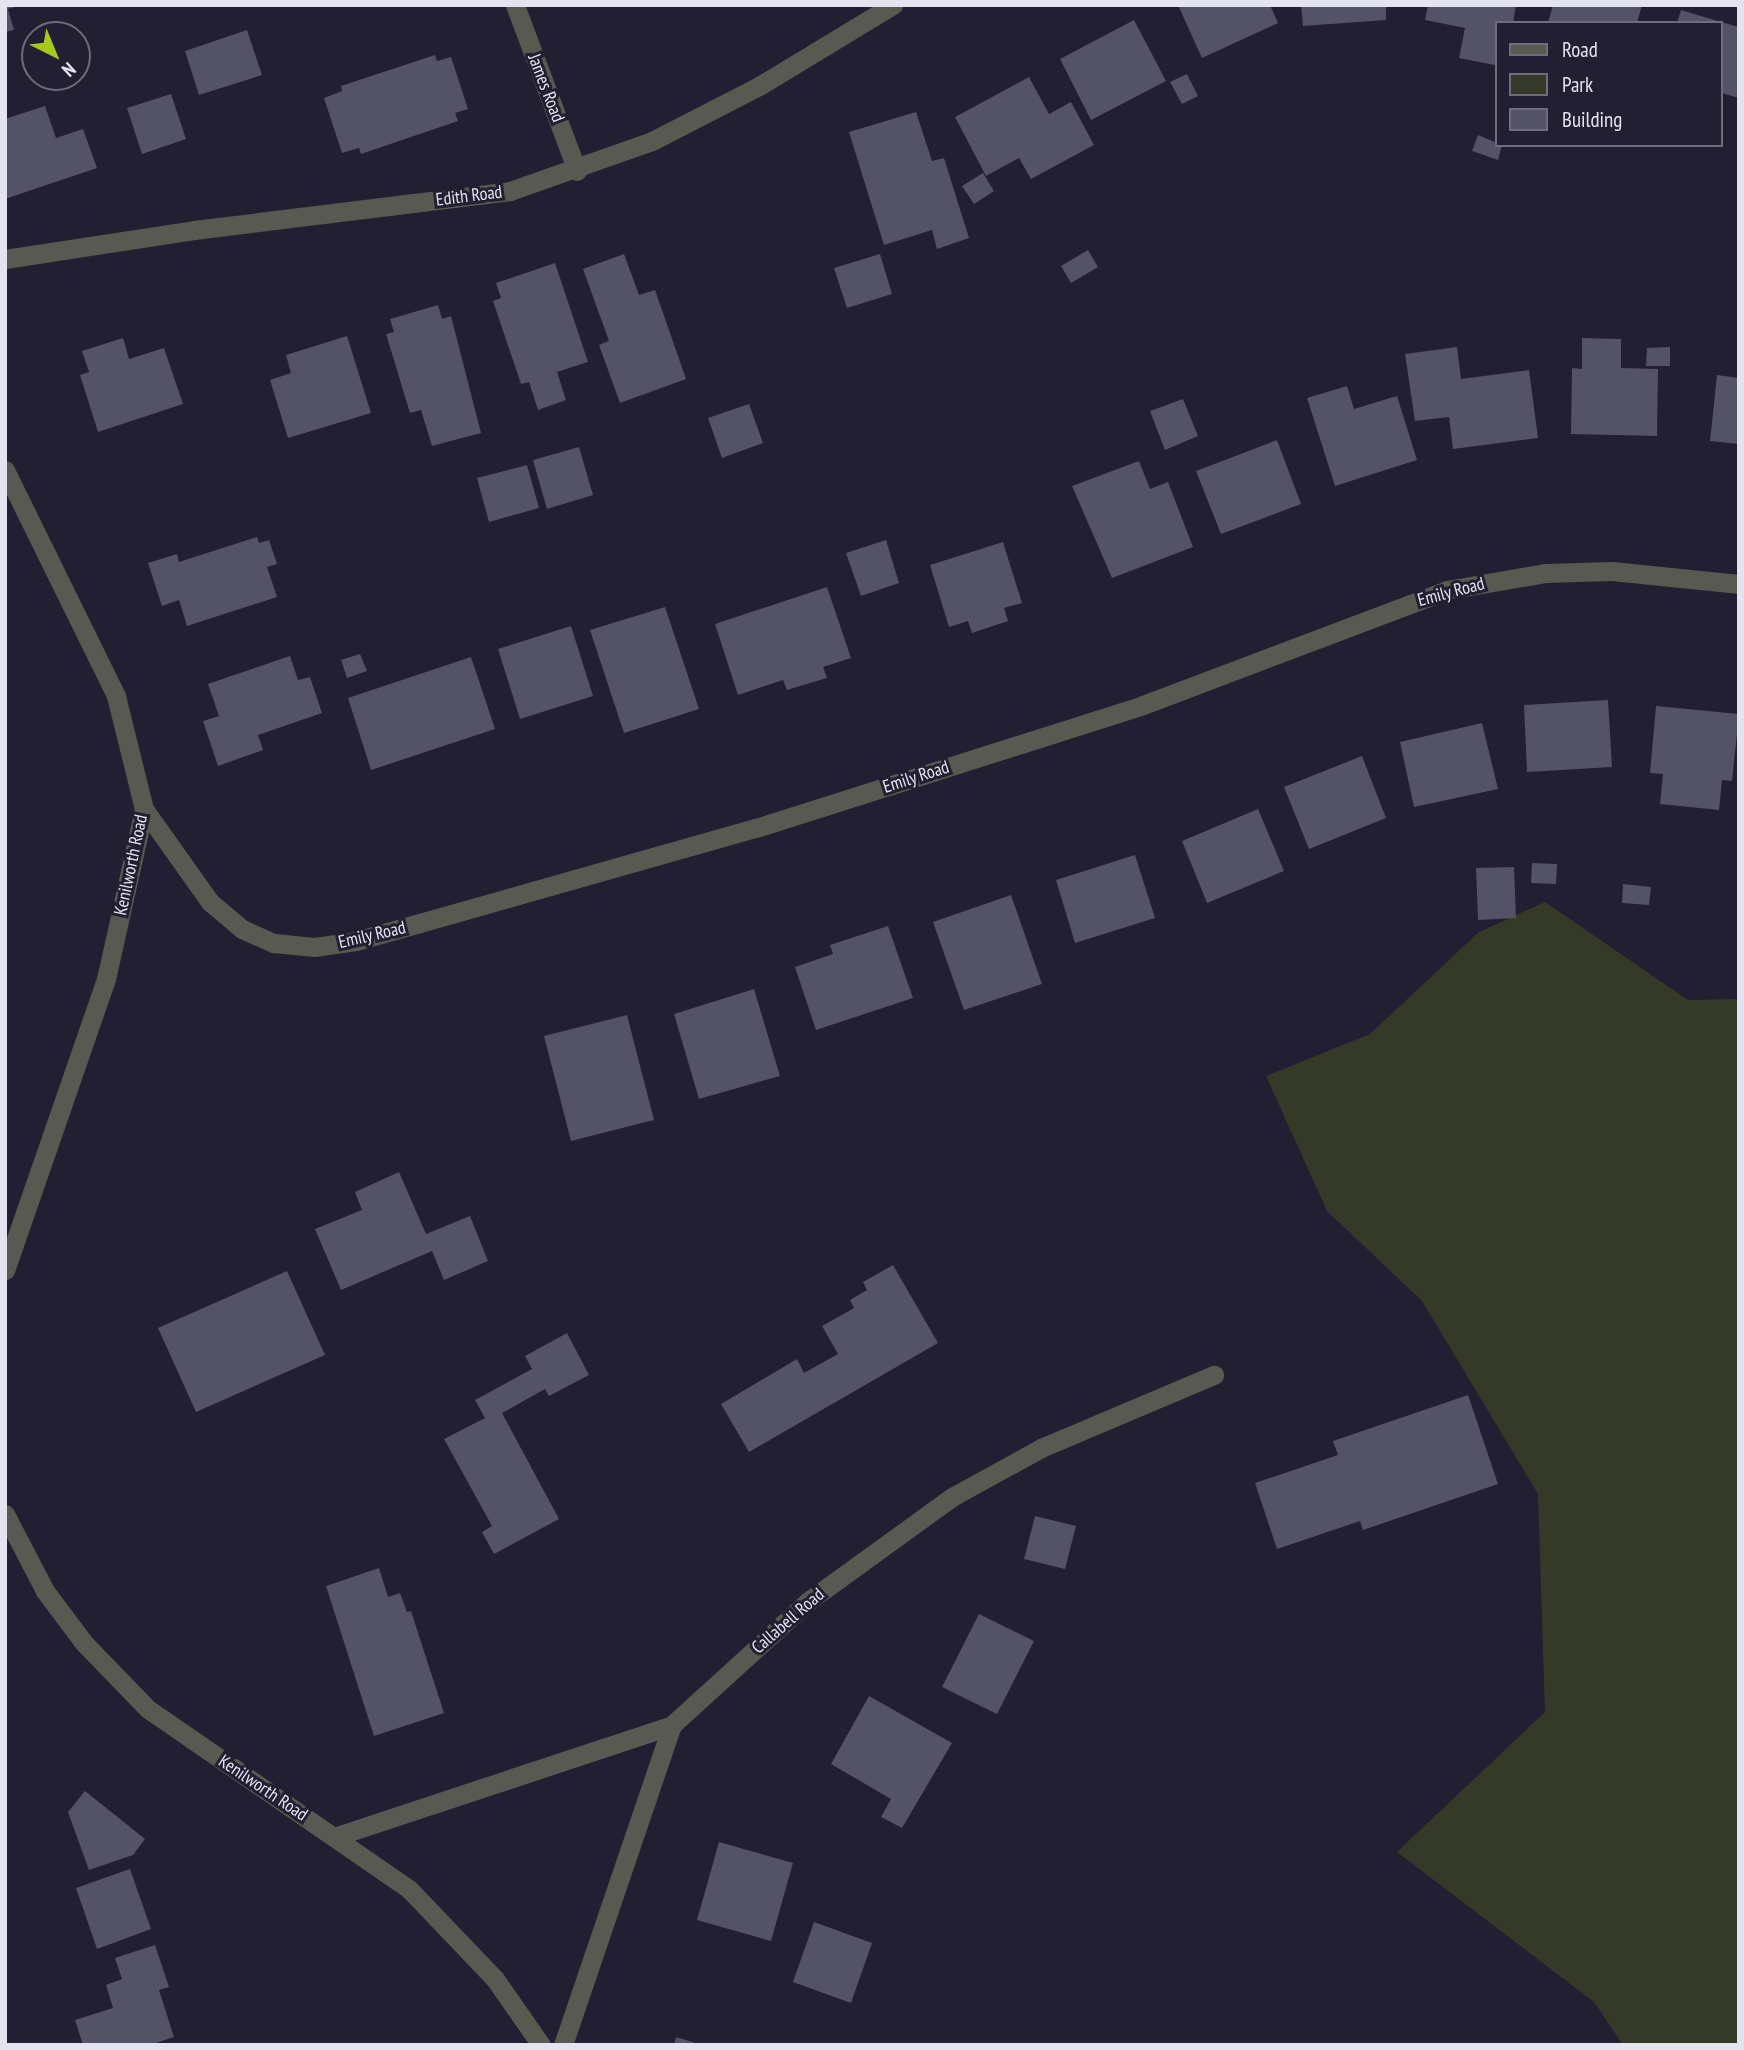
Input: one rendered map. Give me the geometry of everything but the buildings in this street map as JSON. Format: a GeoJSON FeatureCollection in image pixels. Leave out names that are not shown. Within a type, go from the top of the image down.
{"type":"FeatureCollection","features":[{"type":"Feature","properties":{"kind":"street","name":"James Road"},"geometry":{"type":"LineString","coordinates":[[515,5],[577,170]]}},
{"type":"Feature","properties":{"kind":"street","name":"Edith Road"},"geometry":{"type":"LineString","coordinates":[[5,258],[194,230],[510,191],[577,170],[652,141],[759,86],[893,5]]}},
{"type":"Feature","properties":{"kind":"street","name":"Kenilworth Road"},"geometry":{"type":"LineString","coordinates":[[5,470],[116,696],[144,809],[106,979],[5,1270]]}},
{"type":"Feature","properties":{"kind":"street","name":"Emily Road"},"geometry":{"type":"LineString","coordinates":[[144,809],[210,902],[242,929],[274,943],[325,946],[579,881],[756,828],[1143,705],[1447,590],[1545,573],[1612,571],[1739,584]]}},
{"type":"Feature","properties":{"kind":"street","name":"Callabell Road"},"geometry":{"type":"LineString","coordinates":[[563,2045],[672,1725],[807,1602],[952,1497],[1041,1448],[1214,1375]]}},
{"type":"Feature","properties":{"kind":"street","name":"Kenilworth Road"},"geometry":{"type":"LineString","coordinates":[[5,1514],[45,1591],[84,1643],[148,1709],[409,1888],[495,1979],[541,2045]]}},
{"type":"Feature","properties":{"kind":"street"},"geometry":{"type":"LineString","coordinates":[[334,1837],[672,1725]]}},
{"type":"Feature","properties":{"kind":"green space"},"geometry":{"type":"Polygon","coordinates":[[[1545,902],[1688,1000],[1739,999],[1739,2045],[1623,2045],[1594,2002],[1397,1852],[1545,1712],[1538,1494],[1422,1301],[1327,1211],[1266,1076],[1370,1034],[1479,932],[1545,902]]]}}]}
